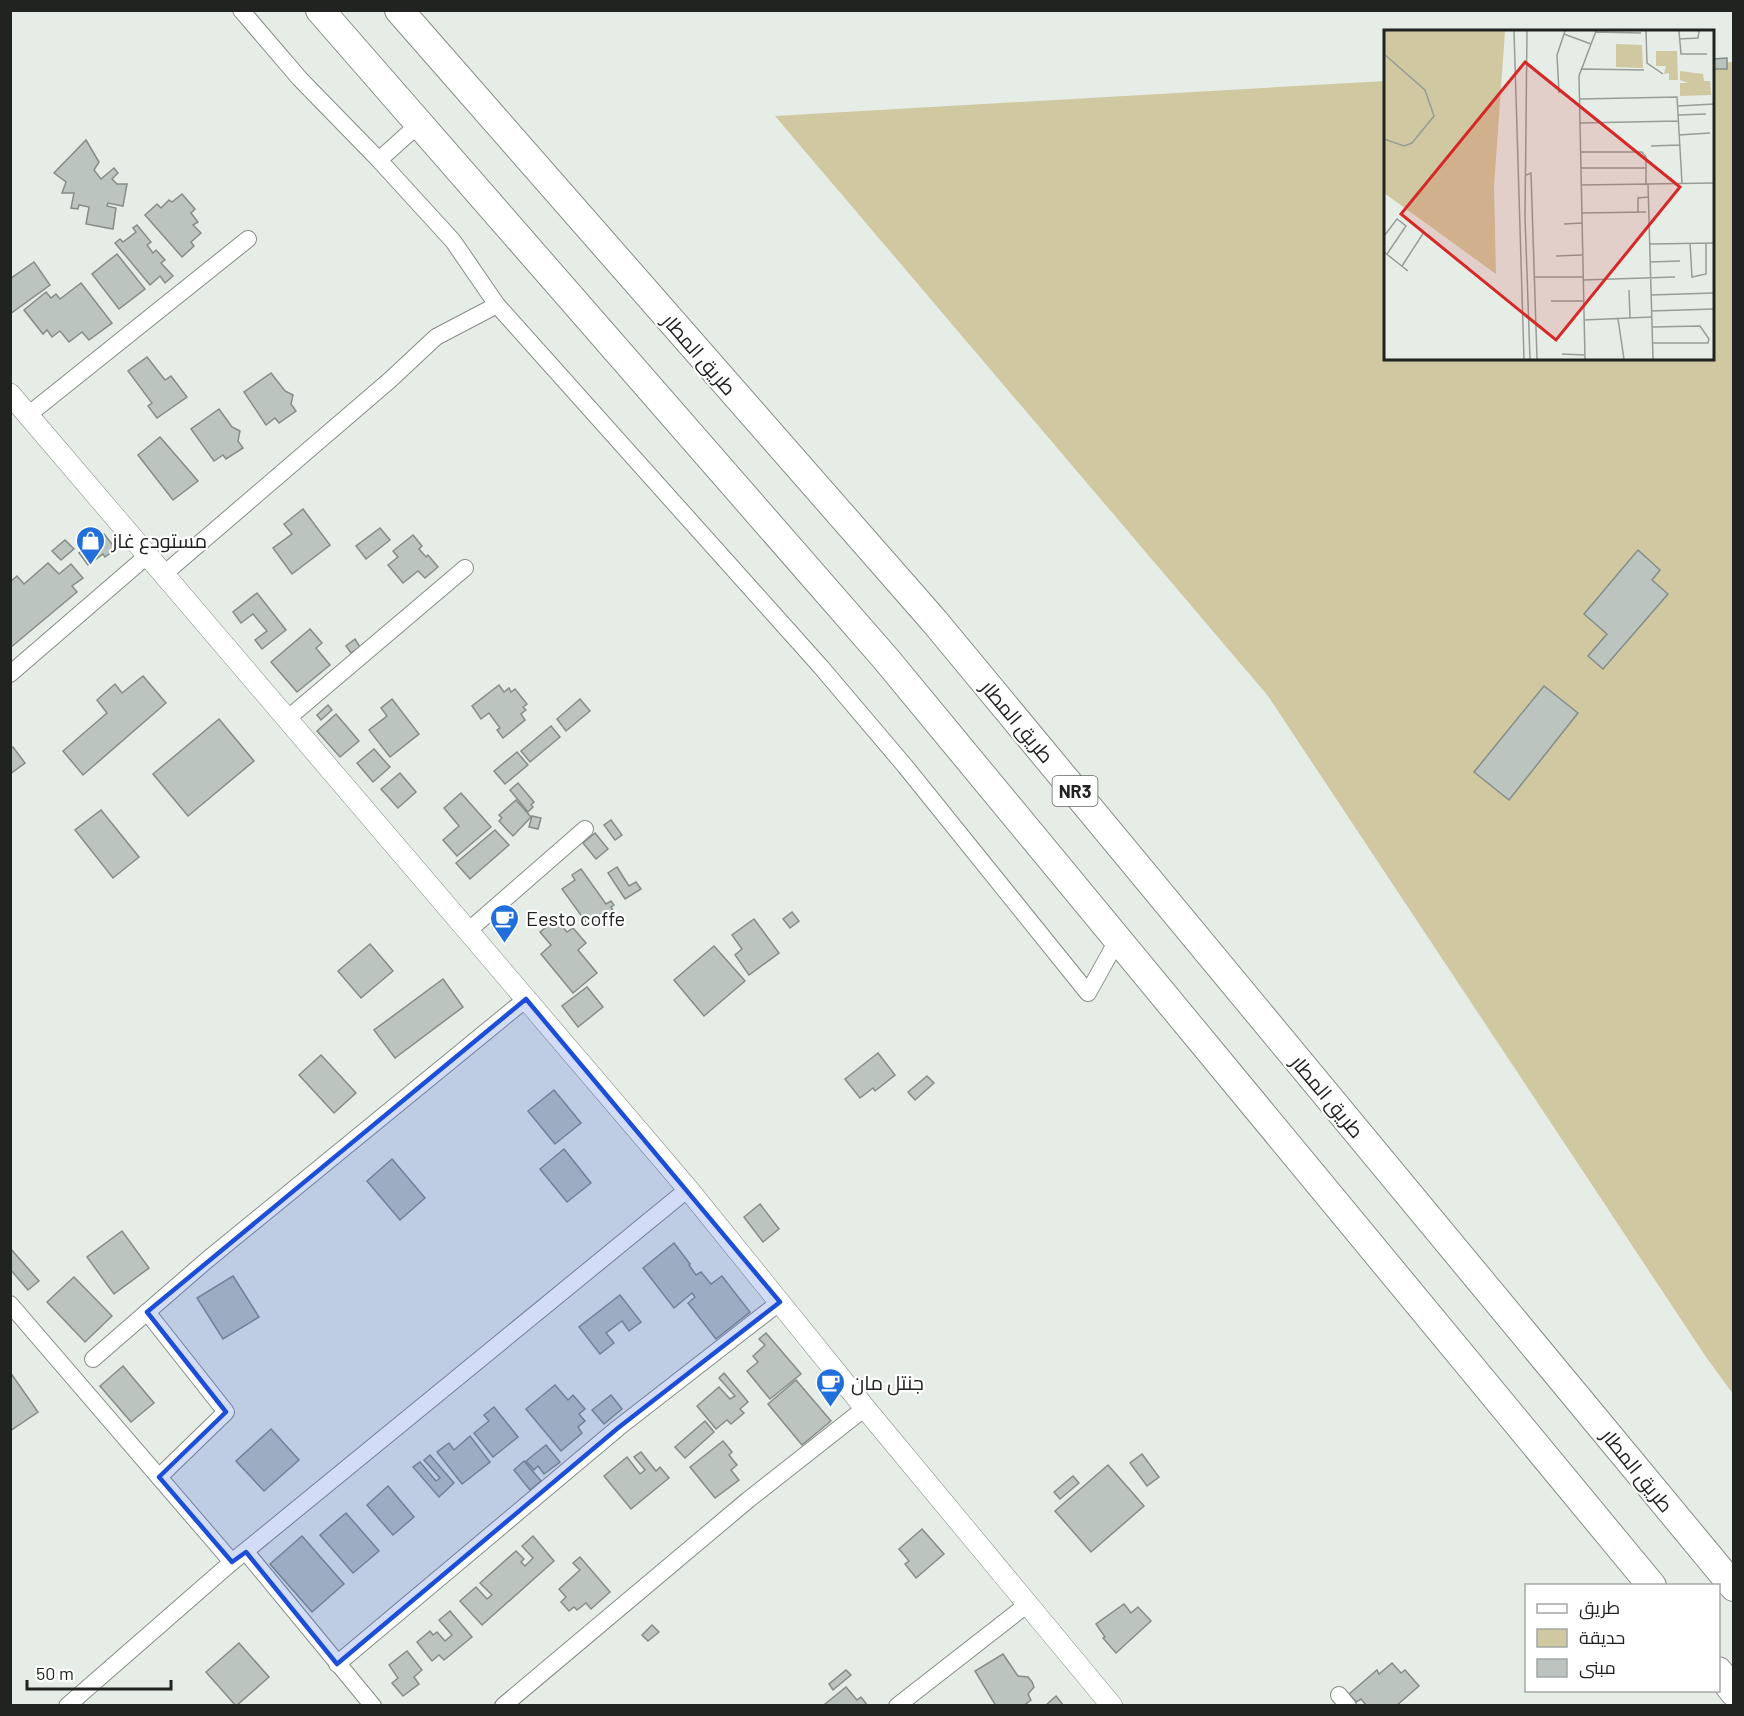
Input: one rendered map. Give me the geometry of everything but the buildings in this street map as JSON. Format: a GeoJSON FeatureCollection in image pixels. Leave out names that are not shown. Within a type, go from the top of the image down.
{"type":"FeatureCollection","features":[{"type":"Feature","properties":{"kind":"highway"},"geometry":{"type":"LineString","coordinates":[[320,10],[886,659],[1650,1584]]}},
{"type":"Feature","properties":{"kind":"highway","name":"طريق المطار"},"geometry":{"type":"LineString","coordinates":[[399,10],[936,622],[1734,1587]]}},
{"type":"Feature","properties":{"kind":"highway"},"geometry":{"type":"LineString","coordinates":[[1720,1672],[1734,1692]]}},
{"type":"Feature","properties":{"kind":"street"},"geometry":{"type":"LineString","coordinates":[[241,10],[300,79],[379,159],[453,241],[497,305],[821,667],[905,766],[1088,993],[1118,939]]}},
{"type":"Feature","properties":{"kind":"street"},"geometry":{"type":"LineString","coordinates":[[379,159],[419,124]]}},
{"type":"Feature","properties":{"kind":"street"},"geometry":{"type":"LineString","coordinates":[[28,415],[248,240]]}},
{"type":"Feature","properties":{"kind":"street"},"geometry":{"type":"LineString","coordinates":[[164,574],[390,380],[436,337],[497,305]]}},
{"type":"Feature","properties":{"kind":"street"},"geometry":{"type":"LineString","coordinates":[[10,394],[688,1189],[865,1408],[1029,1603],[1112,1706]]}},
{"type":"Feature","properties":{"kind":"street"},"geometry":{"type":"LineString","coordinates":[[10,674],[148,555]]}},
{"type":"Feature","properties":{"kind":"street"},"geometry":{"type":"LineString","coordinates":[[287,719],[465,568]]}},
{"type":"Feature","properties":{"kind":"street"},"geometry":{"type":"LineString","coordinates":[[468,931],[585,829]]}},
{"type":"Feature","properties":{"kind":"street"},"geometry":{"type":"LineString","coordinates":[[93,1359],[207,1260],[526,999]]}},
{"type":"Feature","properties":{"kind":"street"},"geometry":{"type":"LineString","coordinates":[[67,1706],[239,1557],[688,1189]]}},
{"type":"Feature","properties":{"kind":"street"},"geometry":{"type":"LineString","coordinates":[[337,1664],[618,1428],[780,1302]]}},
{"type":"Feature","properties":{"kind":"street"},"geometry":{"type":"LineString","coordinates":[[10,1304],[159,1477],[239,1557],[337,1664],[372,1706]]}},
{"type":"Feature","properties":{"kind":"street"},"geometry":{"type":"LineString","coordinates":[[147,1312],[226,1412],[159,1477]]}},
{"type":"Feature","properties":{"kind":"street"},"geometry":{"type":"LineString","coordinates":[[503,1706],[748,1500],[865,1408]]}},
{"type":"Feature","properties":{"kind":"street"},"geometry":{"type":"LineString","coordinates":[[897,1706],[1029,1603]]}},
{"type":"Feature","properties":{"kind":"highlighted area"},"geometry":{"type":"Polygon","coordinates":[[[526,999],[780,1302],[618,1428],[337,1664],[246,1552],[232,1562],[159,1477],[226,1412],[147,1312],[526,999]]]}},
{"type":"Feature","properties":{"kind":"green space"},"geometry":{"type":"Polygon","coordinates":[[[1733,62],[1733,1394],[1706,1357],[1268,696],[775,116],[1384,81],[1384,360],[1714,360],[1714,63],[1733,62]]]}},
{"type":"Feature","properties":{"kind":"place","name":"مستودع غاز"},"geometry":{"type":"Point","coordinates":[91,566]}},
{"type":"Feature","properties":{"kind":"place","name":"Eesto coffe"},"geometry":{"type":"Point","coordinates":[505,944]}},
{"type":"Feature","properties":{"kind":"place","name":"جنتل مان"},"geometry":{"type":"Point","coordinates":[830,1408]}}]}
